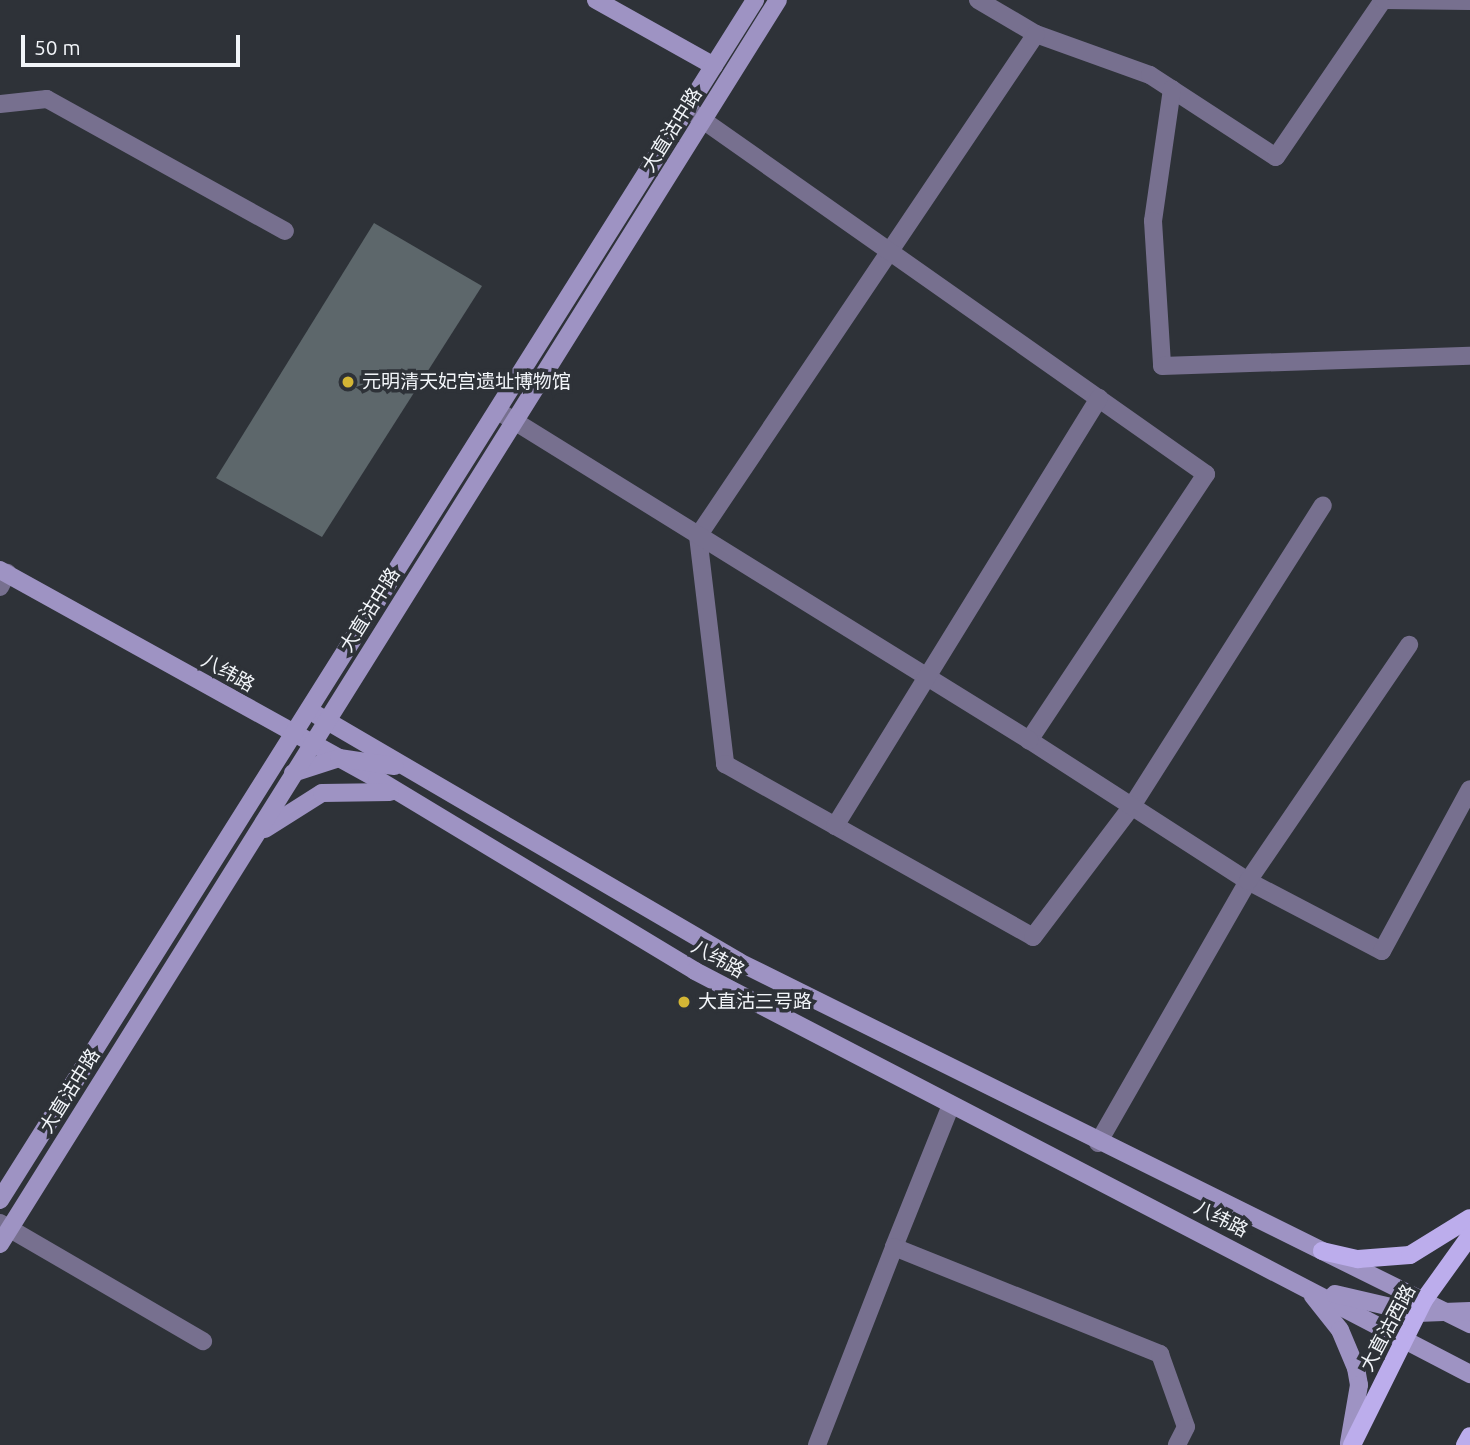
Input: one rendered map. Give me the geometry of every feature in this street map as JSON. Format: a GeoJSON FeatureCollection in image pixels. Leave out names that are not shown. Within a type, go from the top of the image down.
{"type":"FeatureCollection","features":[{"type":"Feature","properties":{"kind":"main road"},"geometry":{"type":"LineString","coordinates":[[1322,1251],[1358,1259],[1410,1255],[1470,1218]]}},
{"type":"Feature","properties":{"kind":"main road","name":"大直沽西路"},"geometry":{"type":"LineString","coordinates":[[1350,1445],[1420,1306],[1470,1236]]}},
{"type":"Feature","properties":{"kind":"main road"},"geometry":{"type":"LineString","coordinates":[[1465,1445],[1470,1436]]}},
{"type":"Feature","properties":{"kind":"street"},"geometry":{"type":"LineString","coordinates":[[596,0],[714,66]]}},
{"type":"Feature","properties":{"kind":"street","name":"大直沽中路"},"geometry":{"type":"LineString","coordinates":[[0,1200],[755,0]]}},
{"type":"Feature","properties":{"kind":"street","name":"大直沽中路"},"geometry":{"type":"LineString","coordinates":[[3,1231],[778,0]]}},
{"type":"Feature","properties":{"kind":"street"},"geometry":{"type":"LineString","coordinates":[[978,0],[1036,34],[1150,75],[1276,157],[1383,0],[1470,1]]}},
{"type":"Feature","properties":{"kind":"street"},"geometry":{"type":"LineString","coordinates":[[1036,34],[698,536],[725,764],[1033,937],[1132,806],[1323,505]]}},
{"type":"Feature","properties":{"kind":"street"},"geometry":{"type":"LineString","coordinates":[[1172,89],[1153,221],[1162,366],[1470,356]]}},
{"type":"Feature","properties":{"kind":"street"},"geometry":{"type":"LineString","coordinates":[[0,104],[47,99],[285,231]]}},
{"type":"Feature","properties":{"kind":"street"},"geometry":{"type":"LineString","coordinates":[[688,109],[1206,474],[1029,740]]}},
{"type":"Feature","properties":{"kind":"street"},"geometry":{"type":"LineString","coordinates":[[835,826],[924,675],[1099,398]]}},
{"type":"Feature","properties":{"kind":"street"},"geometry":{"type":"LineString","coordinates":[[498,411],[1029,740],[1248,881],[1382,951],[1470,789]]}},
{"type":"Feature","properties":{"kind":"street","name":"八纬路"},"geometry":{"type":"LineString","coordinates":[[3,577],[339,758],[695,971],[1470,1374]]}},
{"type":"Feature","properties":{"kind":"street"},"geometry":{"type":"LineString","coordinates":[[1098,1143],[1248,881],[1409,645]]}},
{"type":"Feature","properties":{"kind":"street","name":"八纬路"},"geometry":{"type":"LineString","coordinates":[[309,710],[738,962],[1098,1143],[1322,1251],[1420,1306],[1449,1313],[1470,1324]]}},
{"type":"Feature","properties":{"kind":"street"},"geometry":{"type":"LineString","coordinates":[[228,840],[295,771],[339,758],[415,772]]}},
{"type":"Feature","properties":{"kind":"street"},"geometry":{"type":"LineString","coordinates":[[244,852],[277,818],[322,793],[363,788],[403,795]]}},
{"type":"Feature","properties":{"kind":"street"},"geometry":{"type":"LineString","coordinates":[[817,1445],[951,1105]]}},
{"type":"Feature","properties":{"kind":"street"},"geometry":{"type":"LineString","coordinates":[[3,1231],[203,1341]]}},
{"type":"Feature","properties":{"kind":"street"},"geometry":{"type":"LineString","coordinates":[[894,1247],[1160,1354],[1186,1427],[1177,1445]]}},
{"type":"Feature","properties":{"kind":"street"},"geometry":{"type":"LineString","coordinates":[[1301,1284],[1420,1306]]}},
{"type":"Feature","properties":{"kind":"street"},"geometry":{"type":"LineString","coordinates":[[1301,1284],[1340,1330],[1356,1368],[1359,1385],[1350,1445]]}},
{"type":"Feature","properties":{"kind":"street"},"geometry":{"type":"LineString","coordinates":[[1449,1313],[1470,1311]]}},
{"type":"Feature","properties":{"kind":"building","name":"元明清天妃宫遗址博物馆"},"geometry":{"type":"Polygon","coordinates":[[[374,223],[482,286],[322,537],[216,478],[374,223]]]}},
{"type":"Feature","properties":{"kind":"place","name":"元明清天妃宫遗址博物馆"},"geometry":{"type":"Point","coordinates":[348,382]}},
{"type":"Feature","properties":{"kind":"place","name":"大直沽三号路"},"geometry":{"type":"Point","coordinates":[684,1002]}}]}
